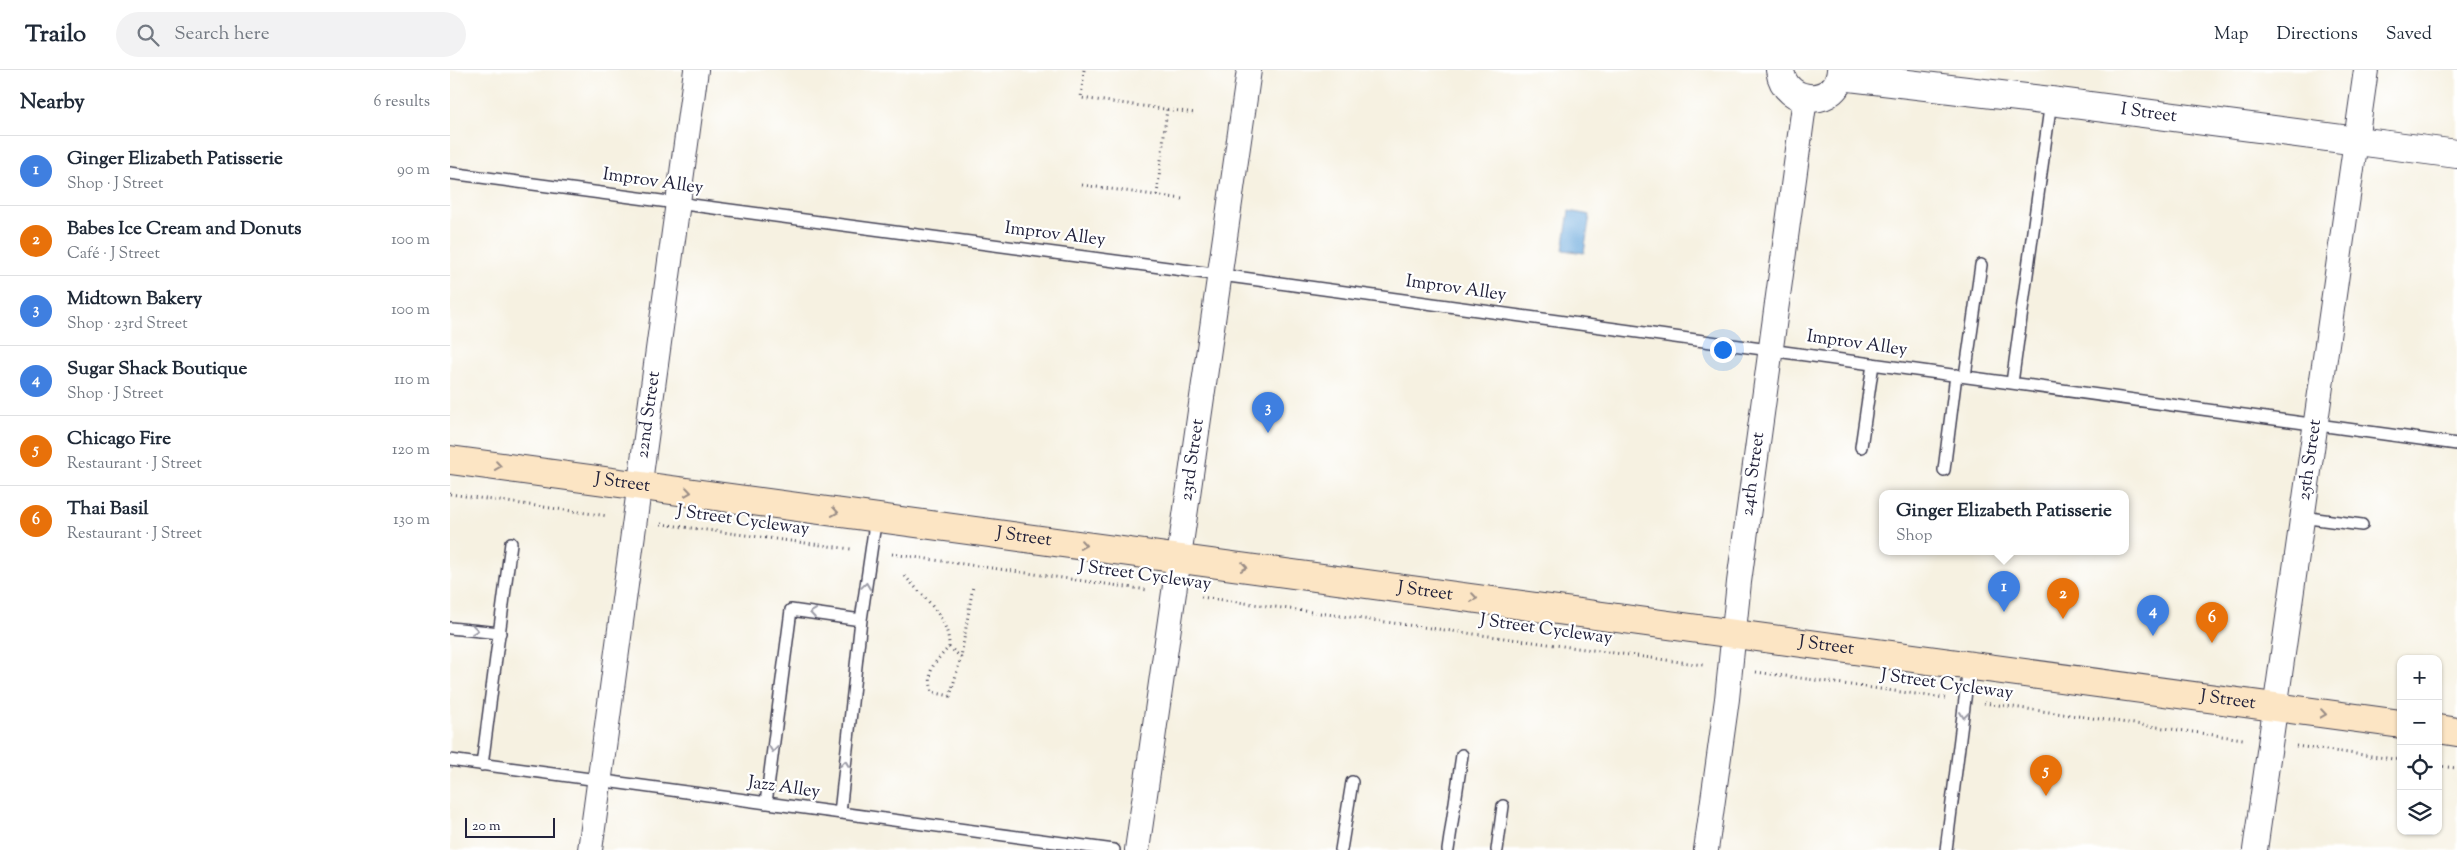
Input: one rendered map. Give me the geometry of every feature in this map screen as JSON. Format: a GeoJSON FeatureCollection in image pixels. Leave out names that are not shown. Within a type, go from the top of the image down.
{"type":"FeatureCollection","features":[{"type":"Feature","properties":{"kind":"main road","name":"J Street"},"geometry":{"type":"LineString","coordinates":[[450,460],[2397,723]]}},
{"type":"Feature","properties":{"kind":"main road"},"geometry":{"type":"LineString","coordinates":[[2442,730],[2457,732]]}},
{"type":"Feature","properties":{"kind":"street","name":"22nd Street"},"geometry":{"type":"LineString","coordinates":[[590,850],[601,781],[696,70]]}},
{"type":"Feature","properties":{"kind":"street","name":"23rd Street"},"geometry":{"type":"LineString","coordinates":[[1137,850],[1249,70]]}},
{"type":"Feature","properties":{"kind":"street"},"geometry":{"type":"LineString","coordinates":[[1780,70],[1782,81],[1788,89],[1796,95],[1805,98],[1816,98],[1827,94],[1835,86],[1841,73]]}},
{"type":"Feature","properties":{"kind":"street","name":"25th Street"},"geometry":{"type":"LineString","coordinates":[[2255,850],[2314,424],[2366,70]]}},
{"type":"Feature","properties":{"kind":"street","name":"I Street"},"geometry":{"type":"LineString","coordinates":[[1841,73],[2457,154]]}},
{"type":"Feature","properties":{"kind":"street","name":"24th Street"},"geometry":{"type":"LineString","coordinates":[[1706,850],[1805,98]]}},
{"type":"Feature","properties":{"kind":"lane"},"geometry":{"type":"LineString","coordinates":[[2012,383],[2050,100]]}},
{"type":"Feature","properties":{"kind":"lane","name":"Improv Alley"},"geometry":{"type":"LineString","coordinates":[[450,172],[2457,444]]}},
{"type":"Feature","properties":{"kind":"lane"},"geometry":{"type":"LineString","coordinates":[[1944,470],[1981,265]]}},
{"type":"Feature","properties":{"kind":"lane"},"geometry":{"type":"LineString","coordinates":[[1862,446],[1873,364]]}},
{"type":"Feature","properties":{"kind":"lane"},"geometry":{"type":"LineString","coordinates":[[2301,516],[2362,525]]}},
{"type":"Feature","properties":{"kind":"lane"},"geometry":{"type":"LineString","coordinates":[[840,813],[861,620],[876,517]]}},
{"type":"Feature","properties":{"kind":"lane"},"geometry":{"type":"LineString","coordinates":[[482,764],[511,543]]}},
{"type":"Feature","properties":{"kind":"lane"},"geometry":{"type":"LineString","coordinates":[[766,803],[791,610],[861,620]]}},
{"type":"Feature","properties":{"kind":"lane"},"geometry":{"type":"LineString","coordinates":[[450,628],[500,633]]}},
{"type":"Feature","properties":{"kind":"lane"},"geometry":{"type":"LineString","coordinates":[[1946,850],[1969,667]]}},
{"type":"Feature","properties":{"kind":"lane"},"geometry":{"type":"LineString","coordinates":[[1448,850],[1462,755]]}},
{"type":"Feature","properties":{"kind":"lane","name":"Jazz Alley"},"geometry":{"type":"LineString","coordinates":[[450,760],[1114,850]]}},
{"type":"Feature","properties":{"kind":"lane"},"geometry":{"type":"LineString","coordinates":[[1341,850],[1352,782]]}},
{"type":"Feature","properties":{"kind":"lane"},"geometry":{"type":"LineString","coordinates":[[1498,850],[1503,806]]}},
{"type":"Feature","properties":{"kind":"path"},"geometry":{"type":"LineString","coordinates":[[1084,70],[1081,98],[1195,112]]}},
{"type":"Feature","properties":{"kind":"path"},"geometry":{"type":"LineString","coordinates":[[1157,195],[1167,109]]}},
{"type":"Feature","properties":{"kind":"path"},"geometry":{"type":"LineString","coordinates":[[1082,185],[1183,199]]}},
{"type":"Feature","properties":{"kind":"path","name":"J Street Cycleway"},"geometry":{"type":"LineString","coordinates":[[450,494],[2397,759]]}},
{"type":"Feature","properties":{"kind":"path"},"geometry":{"type":"LineString","coordinates":[[905,576],[943,620],[949,634],[949,647],[936,660],[930,673],[932,692],[950,696],[961,657],[973,586]]}},
{"type":"Feature","properties":{"kind":"path"},"geometry":{"type":"LineString","coordinates":[[949,647],[961,657]]}},
{"type":"Feature","properties":{"kind":"path"},"geometry":{"type":"LineString","coordinates":[[2442,766],[2457,768]]}},
{"type":"Feature","properties":{"kind":"water"},"geometry":{"type":"Polygon","coordinates":[[[1569,211],[1590,215],[1584,253],[1563,250],[1569,211]]]}},
{"type":"Feature","properties":{"kind":"place","name":"Midtown Bakery"},"geometry":{"type":"Point","coordinates":[1268,433]}},
{"type":"Feature","properties":{"kind":"place","name":"Ginger Elizabeth Patisserie"},"geometry":{"type":"Point","coordinates":[2004,612]}},
{"type":"Feature","properties":{"kind":"place","name":"Babes Ice Cream and Donuts"},"geometry":{"type":"Point","coordinates":[2063,619]}},
{"type":"Feature","properties":{"kind":"place","name":"Sugar Shack Boutique"},"geometry":{"type":"Point","coordinates":[2153,636]}},
{"type":"Feature","properties":{"kind":"place","name":"Thai Basil"},"geometry":{"type":"Point","coordinates":[2212,643]}},
{"type":"Feature","properties":{"kind":"place","name":"Chicago Fire"},"geometry":{"type":"Point","coordinates":[2046,796]}}]}
